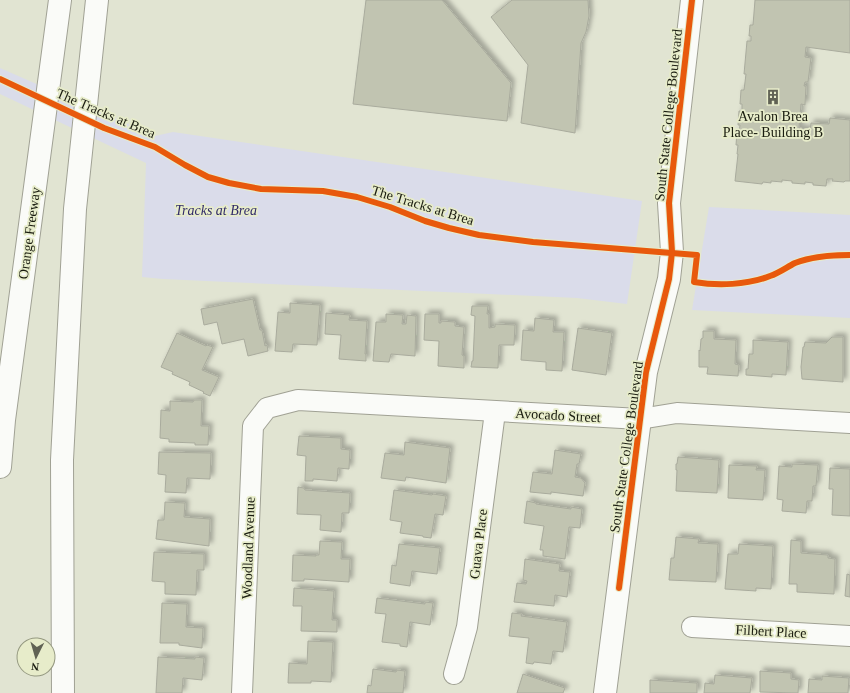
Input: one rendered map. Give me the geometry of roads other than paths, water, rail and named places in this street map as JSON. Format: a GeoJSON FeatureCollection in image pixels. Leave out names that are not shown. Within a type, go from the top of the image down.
{"type":"FeatureCollection","features":[{"type":"Feature","properties":{"kind":"main road","name":"Orange Freeway"},"geometry":{"type":"LineString","coordinates":[[0,467],[4,420],[60,0]]}},
{"type":"Feature","properties":{"kind":"main road"},"geometry":{"type":"LineString","coordinates":[[63,693],[62,460],[75,209],[94,40],[97,0]]}},
{"type":"Feature","properties":{"kind":"main road","name":"South State College Boulevard"},"geometry":{"type":"LineString","coordinates":[[605,693],[646,372],[669,279],[672,252],[670,203],[692,0]]}},
{"type":"Feature","properties":{"kind":"street","name":"Avocado Street"},"geometry":{"type":"LineString","coordinates":[[267,408],[298,400],[640,419],[677,413],[850,424]]}},
{"type":"Feature","properties":{"kind":"street","name":"Woodland Avenue"},"geometry":{"type":"LineString","coordinates":[[242,693],[253,426],[267,408]]}},
{"type":"Feature","properties":{"kind":"street","name":"Guava Place"},"geometry":{"type":"LineString","coordinates":[[454,674],[467,627],[495,412]]}},
{"type":"Feature","properties":{"kind":"street","name":"Filbert Place"},"geometry":{"type":"LineString","coordinates":[[692,627],[850,636]]}},
{"type":"Feature","properties":{"kind":"place","name":"Avalon Brea Place- Building B"},"geometry":{"type":"Point","coordinates":[773,97]}},
{"type":"Feature","properties":{"kind":"park label","name":"Tracks at Brea"},"geometry":{"type":"Point","coordinates":[216,210]}}]}
